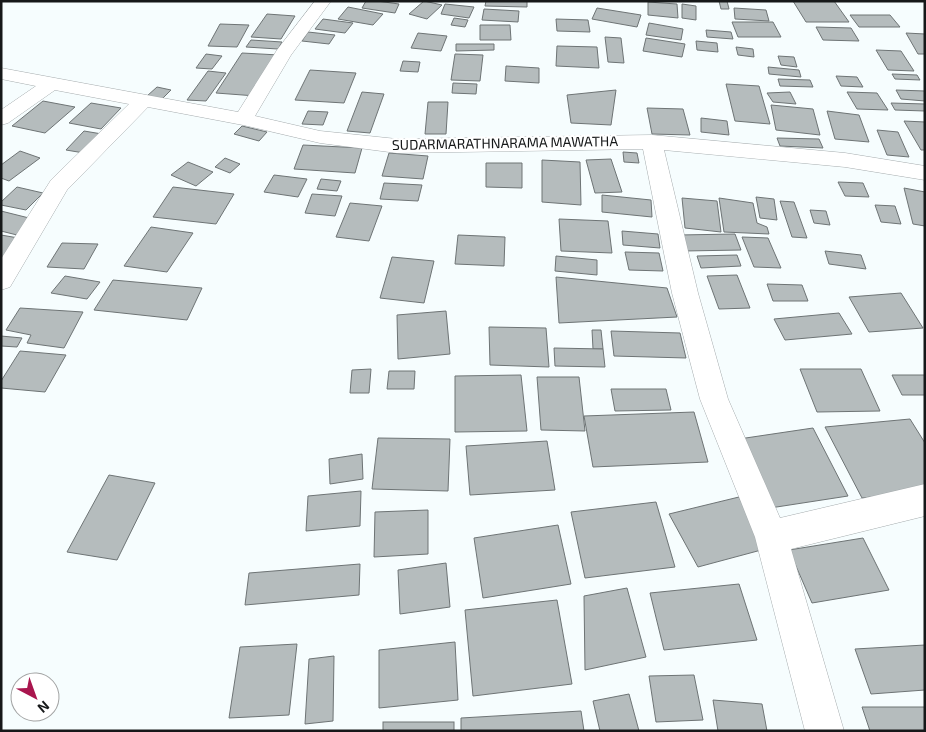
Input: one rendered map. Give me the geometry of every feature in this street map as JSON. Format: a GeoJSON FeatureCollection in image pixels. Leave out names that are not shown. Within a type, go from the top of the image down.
{"type":"FeatureCollection","features":[{"type":"Feature","properties":{"kind":"street"},"geometry":{"type":"LineString","coordinates":[[243,119],[283,54],[323,1]]}},
{"type":"Feature","properties":{"kind":"street","name":"SUDARMARATHNARAMA MAWATHA"},"geometry":{"type":"LineString","coordinates":[[1,72],[52,84],[243,119],[320,137],[397,146],[652,142],[845,160],[925,173]]}},
{"type":"Feature","properties":{"kind":"street"},"geometry":{"type":"LineString","coordinates":[[1,119],[52,84]]}},
{"type":"Feature","properties":{"kind":"street"},"geometry":{"type":"LineString","coordinates":[[1,280],[59,185],[144,100]]}},
{"type":"Feature","properties":{"kind":"street"},"geometry":{"type":"LineString","coordinates":[[652,142],[685,293],[714,399],[770,536],[825,731]]}},
{"type":"Feature","properties":{"kind":"street"},"geometry":{"type":"LineString","coordinates":[[770,536],[925,500]]}},
{"type":"Feature","properties":{"kind":"building"},"geometry":{"type":"Polygon","coordinates":[[[366,1],[399,4],[395,13],[362,8],[366,1]]]}},
{"type":"Feature","properties":{"kind":"building"},"geometry":{"type":"Polygon","coordinates":[[[424,1],[442,5],[427,19],[409,14],[424,1]]]}},
{"type":"Feature","properties":{"kind":"building"},"geometry":{"type":"Polygon","coordinates":[[[486,1],[527,1],[527,7],[485,6],[486,1]]]}},
{"type":"Feature","properties":{"kind":"building"},"geometry":{"type":"Polygon","coordinates":[[[719,1],[727,1],[729,9],[721,9],[719,1]]]}},
{"type":"Feature","properties":{"kind":"building"},"geometry":{"type":"Polygon","coordinates":[[[793,1],[834,1],[849,22],[806,22],[793,1]]]}},
{"type":"Feature","properties":{"kind":"building"},"geometry":{"type":"Polygon","coordinates":[[[648,2],[677,4],[678,18],[648,15],[648,2]]]}},
{"type":"Feature","properties":{"kind":"building"},"geometry":{"type":"Polygon","coordinates":[[[445,4],[474,7],[469,18],[441,14],[445,4]]]}},
{"type":"Feature","properties":{"kind":"building"},"geometry":{"type":"Polygon","coordinates":[[[682,4],[696,6],[696,20],[682,18],[682,4]]]}},
{"type":"Feature","properties":{"kind":"building"},"geometry":{"type":"Polygon","coordinates":[[[348,7],[383,14],[373,25],[338,19],[348,7]]]}},
{"type":"Feature","properties":{"kind":"building"},"geometry":{"type":"Polygon","coordinates":[[[597,8],[641,15],[637,27],[592,19],[597,8]]]}},
{"type":"Feature","properties":{"kind":"building"},"geometry":{"type":"Polygon","coordinates":[[[734,8],[766,10],[769,21],[735,19],[734,8]]]}},
{"type":"Feature","properties":{"kind":"building"},"geometry":{"type":"Polygon","coordinates":[[[484,9],[519,11],[518,22],[482,20],[484,9]]]}},
{"type":"Feature","properties":{"kind":"building"},"geometry":{"type":"Polygon","coordinates":[[[267,14],[295,16],[281,39],[251,37],[267,14]]]}},
{"type":"Feature","properties":{"kind":"building"},"geometry":{"type":"Polygon","coordinates":[[[850,15],[890,15],[900,27],[859,27],[850,15]]]}},
{"type":"Feature","properties":{"kind":"building"},"geometry":{"type":"Polygon","coordinates":[[[454,18],[468,20],[465,27],[451,25],[454,18]]]}},
{"type":"Feature","properties":{"kind":"building"},"geometry":{"type":"Polygon","coordinates":[[[323,19],[353,23],[345,33],[315,29],[323,19]]]}},
{"type":"Feature","properties":{"kind":"building"},"geometry":{"type":"Polygon","coordinates":[[[556,19],[588,20],[590,32],[557,31],[556,19]]]}},
{"type":"Feature","properties":{"kind":"building"},"geometry":{"type":"Polygon","coordinates":[[[732,22],[773,22],[781,37],[738,37],[732,22]]]}},
{"type":"Feature","properties":{"kind":"building"},"geometry":{"type":"Polygon","coordinates":[[[649,23],[683,29],[681,40],[646,35],[649,23]]]}},
{"type":"Feature","properties":{"kind":"building"},"geometry":{"type":"Polygon","coordinates":[[[220,24],[249,25],[237,47],[208,46],[220,24]]]}},
{"type":"Feature","properties":{"kind":"building"},"geometry":{"type":"Polygon","coordinates":[[[480,25],[510,25],[511,40],[480,40],[480,25]]]}},
{"type":"Feature","properties":{"kind":"building"},"geometry":{"type":"Polygon","coordinates":[[[816,27],[851,28],[859,41],[823,40],[816,27]]]}},
{"type":"Feature","properties":{"kind":"building"},"geometry":{"type":"Polygon","coordinates":[[[706,30],[731,32],[733,39],[707,37],[706,30]]]}},
{"type":"Feature","properties":{"kind":"building"},"geometry":{"type":"Polygon","coordinates":[[[308,32],[335,35],[329,44],[302,41],[308,32]]]}},
{"type":"Feature","properties":{"kind":"building"},"geometry":{"type":"Polygon","coordinates":[[[418,33],[447,36],[441,51],[411,48],[418,33]]]}},
{"type":"Feature","properties":{"kind":"building"},"geometry":{"type":"Polygon","coordinates":[[[906,33],[925,34],[925,54],[918,54],[906,33]]]}},
{"type":"Feature","properties":{"kind":"building"},"geometry":{"type":"Polygon","coordinates":[[[605,37],[621,38],[624,63],[608,62],[605,37]]]}},
{"type":"Feature","properties":{"kind":"building"},"geometry":{"type":"Polygon","coordinates":[[[646,38],[685,44],[682,57],[643,51],[646,38]]]}},
{"type":"Feature","properties":{"kind":"building"},"geometry":{"type":"Polygon","coordinates":[[[251,40],[282,42],[278,49],[246,47],[251,40]]]}},
{"type":"Feature","properties":{"kind":"building"},"geometry":{"type":"Polygon","coordinates":[[[696,41],[717,43],[718,52],[697,50],[696,41]]]}},
{"type":"Feature","properties":{"kind":"building"},"geometry":{"type":"Polygon","coordinates":[[[456,44],[494,44],[494,50],[456,51],[456,44]]]}},
{"type":"Feature","properties":{"kind":"building"},"geometry":{"type":"Polygon","coordinates":[[[557,46],[597,47],[599,68],[556,66],[557,46]]]}},
{"type":"Feature","properties":{"kind":"building"},"geometry":{"type":"Polygon","coordinates":[[[736,47],[753,49],[754,57],[738,55],[736,47]]]}},
{"type":"Feature","properties":{"kind":"building"},"geometry":{"type":"Polygon","coordinates":[[[876,50],[901,51],[914,71],[888,70],[876,50]]]}},
{"type":"Feature","properties":{"kind":"building"},"geometry":{"type":"Polygon","coordinates":[[[242,53],[279,55],[256,96],[216,93],[242,53]]]}},
{"type":"Feature","properties":{"kind":"building"},"geometry":{"type":"Polygon","coordinates":[[[206,54],[222,56],[212,69],[196,68],[206,54]]]}},
{"type":"Feature","properties":{"kind":"building"},"geometry":{"type":"Polygon","coordinates":[[[455,54],[483,55],[480,81],[451,80],[455,54]]]}},
{"type":"Feature","properties":{"kind":"building"},"geometry":{"type":"Polygon","coordinates":[[[778,56],[794,57],[797,67],[781,65],[778,56]]]}},
{"type":"Feature","properties":{"kind":"building"},"geometry":{"type":"Polygon","coordinates":[[[403,61],[420,62],[418,72],[400,71],[403,61]]]}},
{"type":"Feature","properties":{"kind":"building"},"geometry":{"type":"Polygon","coordinates":[[[506,66],[539,68],[539,83],[505,81],[506,66]]]}},
{"type":"Feature","properties":{"kind":"building"},"geometry":{"type":"Polygon","coordinates":[[[768,67],[799,70],[801,77],[769,74],[768,67]]]}},
{"type":"Feature","properties":{"kind":"building"},"geometry":{"type":"Polygon","coordinates":[[[310,70],[356,73],[344,103],[295,100],[310,70]]]}},
{"type":"Feature","properties":{"kind":"building"},"geometry":{"type":"Polygon","coordinates":[[[208,71],[226,73],[206,101],[187,100],[208,71]]]}},
{"type":"Feature","properties":{"kind":"building"},"geometry":{"type":"Polygon","coordinates":[[[892,74],[917,75],[920,80],[895,79],[892,74]]]}},
{"type":"Feature","properties":{"kind":"building"},"geometry":{"type":"Polygon","coordinates":[[[836,76],[857,77],[863,87],[841,86],[836,76]]]}},
{"type":"Feature","properties":{"kind":"building"},"geometry":{"type":"Polygon","coordinates":[[[778,79],[810,80],[813,87],[780,86],[778,79]]]}},
{"type":"Feature","properties":{"kind":"building"},"geometry":{"type":"Polygon","coordinates":[[[453,83],[477,84],[476,94],[452,93],[453,83]]]}},
{"type":"Feature","properties":{"kind":"building"},"geometry":{"type":"Polygon","coordinates":[[[726,84],[759,86],[770,124],[735,121],[726,84]]]}},
{"type":"Feature","properties":{"kind":"building"},"geometry":{"type":"Polygon","coordinates":[[[157,87],[171,90],[162,99],[147,96],[157,87]]]}},
{"type":"Feature","properties":{"kind":"building"},"geometry":{"type":"Polygon","coordinates":[[[616,90],[611,125],[571,123],[567,95],[616,90]]]}},
{"type":"Feature","properties":{"kind":"building"},"geometry":{"type":"Polygon","coordinates":[[[896,90],[925,91],[925,101],[901,99],[896,90]]]}},
{"type":"Feature","properties":{"kind":"building"},"geometry":{"type":"Polygon","coordinates":[[[362,92],[384,94],[370,133],[347,131],[362,92]]]}},
{"type":"Feature","properties":{"kind":"building"},"geometry":{"type":"Polygon","coordinates":[[[790,92],[796,104],[773,102],[767,93],[790,92]]]}},
{"type":"Feature","properties":{"kind":"building"},"geometry":{"type":"Polygon","coordinates":[[[847,92],[877,93],[888,110],[857,109],[847,92]]]}},
{"type":"Feature","properties":{"kind":"building"},"geometry":{"type":"Polygon","coordinates":[[[43,101],[75,107],[45,133],[12,126],[43,101]]]}},
{"type":"Feature","properties":{"kind":"building"},"geometry":{"type":"Polygon","coordinates":[[[428,102],[448,102],[446,134],[425,134],[428,102]]]}},
{"type":"Feature","properties":{"kind":"building"},"geometry":{"type":"Polygon","coordinates":[[[91,103],[121,108],[101,129],[69,123],[91,103]]]}},
{"type":"Feature","properties":{"kind":"building"},"geometry":{"type":"Polygon","coordinates":[[[891,103],[925,104],[925,111],[895,110],[891,103]]]}},
{"type":"Feature","properties":{"kind":"building"},"geometry":{"type":"Polygon","coordinates":[[[771,105],[813,109],[820,135],[776,130],[771,105]]]}},
{"type":"Feature","properties":{"kind":"building"},"geometry":{"type":"Polygon","coordinates":[[[647,108],[683,109],[690,135],[652,134],[647,108]]]}},
{"type":"Feature","properties":{"kind":"building"},"geometry":{"type":"Polygon","coordinates":[[[308,111],[328,112],[323,125],[302,124],[308,111]]]}},
{"type":"Feature","properties":{"kind":"building"},"geometry":{"type":"Polygon","coordinates":[[[827,111],[859,115],[869,142],[835,139],[827,111]]]}},
{"type":"Feature","properties":{"kind":"building"},"geometry":{"type":"Polygon","coordinates":[[[701,118],[727,121],[729,135],[701,132],[701,118]]]}},
{"type":"Feature","properties":{"kind":"building"},"geometry":{"type":"Polygon","coordinates":[[[904,121],[925,122],[925,150],[921,150],[904,121]]]}},
{"type":"Feature","properties":{"kind":"building"},"geometry":{"type":"Polygon","coordinates":[[[242,126],[267,132],[259,141],[234,134],[242,126]]]}},
{"type":"Feature","properties":{"kind":"building"},"geometry":{"type":"Polygon","coordinates":[[[877,130],[898,132],[909,157],[887,155],[877,130]]]}},
{"type":"Feature","properties":{"kind":"building"},"geometry":{"type":"Polygon","coordinates":[[[84,131],[102,134],[84,153],[66,150],[84,131]]]}},
{"type":"Feature","properties":{"kind":"building"},"geometry":{"type":"Polygon","coordinates":[[[777,138],[819,139],[823,148],[780,146],[777,138]]]}},
{"type":"Feature","properties":{"kind":"building"},"geometry":{"type":"Polygon","coordinates":[[[303,145],[362,148],[355,173],[294,169],[303,145]]]}},
{"type":"Feature","properties":{"kind":"building"},"geometry":{"type":"Polygon","coordinates":[[[20,151],[40,158],[9,181],[1,178],[1,165],[20,151]]]}},
{"type":"Feature","properties":{"kind":"building"},"geometry":{"type":"Polygon","coordinates":[[[623,152],[637,153],[639,163],[624,162],[623,152]]]}},
{"type":"Feature","properties":{"kind":"building"},"geometry":{"type":"Polygon","coordinates":[[[389,153],[428,156],[423,179],[382,176],[389,153]]]}},
{"type":"Feature","properties":{"kind":"building"},"geometry":{"type":"Polygon","coordinates":[[[225,158],[240,164],[230,173],[215,167],[225,158]]]}},
{"type":"Feature","properties":{"kind":"building"},"geometry":{"type":"Polygon","coordinates":[[[611,159],[622,192],[595,193],[586,160],[611,159]]]}},
{"type":"Feature","properties":{"kind":"building"},"geometry":{"type":"Polygon","coordinates":[[[542,160],[580,162],[581,205],[542,202],[542,160]]]}},
{"type":"Feature","properties":{"kind":"building"},"geometry":{"type":"Polygon","coordinates":[[[188,162],[213,172],[196,186],[171,175],[188,162]]]}},
{"type":"Feature","properties":{"kind":"building"},"geometry":{"type":"Polygon","coordinates":[[[486,163],[522,163],[522,188],[486,187],[486,163]]]}},
{"type":"Feature","properties":{"kind":"building"},"geometry":{"type":"Polygon","coordinates":[[[274,175],[307,179],[298,197],[264,192],[274,175]]]}},
{"type":"Feature","properties":{"kind":"building"},"geometry":{"type":"Polygon","coordinates":[[[321,179],[341,181],[337,191],[317,189],[321,179]]]}},
{"type":"Feature","properties":{"kind":"building"},"geometry":{"type":"Polygon","coordinates":[[[838,182],[863,183],[869,197],[845,196],[838,182]]]}},
{"type":"Feature","properties":{"kind":"building"},"geometry":{"type":"Polygon","coordinates":[[[384,183],[422,185],[418,201],[380,199],[384,183]]]}},
{"type":"Feature","properties":{"kind":"building"},"geometry":{"type":"Polygon","coordinates":[[[17,187],[43,193],[26,210],[1,205],[1,202],[17,187]]]}},
{"type":"Feature","properties":{"kind":"building"},"geometry":{"type":"Polygon","coordinates":[[[173,187],[234,194],[216,224],[153,217],[173,187]]]}},
{"type":"Feature","properties":{"kind":"building"},"geometry":{"type":"Polygon","coordinates":[[[904,188],[925,192],[925,226],[913,224],[904,188]]]}},
{"type":"Feature","properties":{"kind":"building"},"geometry":{"type":"Polygon","coordinates":[[[312,194],[342,196],[335,216],[305,213],[312,194]]]}},
{"type":"Feature","properties":{"kind":"building"},"geometry":{"type":"Polygon","coordinates":[[[602,195],[651,200],[652,217],[602,212],[602,195]]]}},
{"type":"Feature","properties":{"kind":"building"},"geometry":{"type":"Polygon","coordinates":[[[756,197],[774,199],[777,220],[760,218],[756,197]]]}},
{"type":"Feature","properties":{"kind":"building"},"geometry":{"type":"Polygon","coordinates":[[[682,198],[717,201],[721,232],[685,228],[682,198]]]}},
{"type":"Feature","properties":{"kind":"building"},"geometry":{"type":"Polygon","coordinates":[[[719,198],[753,203],[757,223],[767,227],[769,234],[724,232],[719,198]]]}},
{"type":"Feature","properties":{"kind":"building"},"geometry":{"type":"Polygon","coordinates":[[[780,201],[794,202],[807,238],[792,237],[780,201]]]}},
{"type":"Feature","properties":{"kind":"building"},"geometry":{"type":"Polygon","coordinates":[[[350,203],[382,206],[369,241],[336,237],[350,203]]]}},
{"type":"Feature","properties":{"kind":"building"},"geometry":{"type":"Polygon","coordinates":[[[875,205],[895,206],[901,224],[881,222],[875,205]]]}},
{"type":"Feature","properties":{"kind":"building"},"geometry":{"type":"Polygon","coordinates":[[[810,210],[826,211],[830,225],[814,223],[810,210]]]}},
{"type":"Feature","properties":{"kind":"building"},"geometry":{"type":"Polygon","coordinates":[[[1,211],[33,219],[17,235],[1,231],[1,211]]]}},
{"type":"Feature","properties":{"kind":"building"},"geometry":{"type":"Polygon","coordinates":[[[559,219],[608,221],[612,253],[561,251],[559,219]]]}},
{"type":"Feature","properties":{"kind":"building"},"geometry":{"type":"Polygon","coordinates":[[[151,227],[193,233],[167,272],[124,266],[151,227]]]}},
{"type":"Feature","properties":{"kind":"building"},"geometry":{"type":"Polygon","coordinates":[[[622,231],[658,234],[660,248],[623,245],[622,231]]]}},
{"type":"Feature","properties":{"kind":"building"},"geometry":{"type":"Polygon","coordinates":[[[735,234],[741,250],[684,251],[679,235],[735,234]]]}},
{"type":"Feature","properties":{"kind":"building"},"geometry":{"type":"Polygon","coordinates":[[[1,235],[30,240],[13,260],[1,258],[1,235]]]}},
{"type":"Feature","properties":{"kind":"building"},"geometry":{"type":"Polygon","coordinates":[[[458,235],[505,237],[504,266],[455,264],[458,235]]]}},
{"type":"Feature","properties":{"kind":"building"},"geometry":{"type":"Polygon","coordinates":[[[742,237],[768,238],[781,268],[754,267],[742,237]]]}},
{"type":"Feature","properties":{"kind":"building"},"geometry":{"type":"Polygon","coordinates":[[[62,243],[98,244],[84,269],[47,267],[62,243]]]}},
{"type":"Feature","properties":{"kind":"building"},"geometry":{"type":"Polygon","coordinates":[[[825,251],[861,255],[866,269],[829,264],[825,251]]]}},
{"type":"Feature","properties":{"kind":"building"},"geometry":{"type":"Polygon","coordinates":[[[625,252],[659,253],[663,271],[629,270],[625,252]]]}},
{"type":"Feature","properties":{"kind":"building"},"geometry":{"type":"Polygon","coordinates":[[[737,255],[741,266],[701,268],[697,256],[737,255]]]}},
{"type":"Feature","properties":{"kind":"building"},"geometry":{"type":"Polygon","coordinates":[[[556,256],[597,260],[597,275],[555,271],[556,256]]]}},
{"type":"Feature","properties":{"kind":"building"},"geometry":{"type":"Polygon","coordinates":[[[392,257],[434,261],[424,303],[380,298],[392,257]]]}},
{"type":"Feature","properties":{"kind":"building"},"geometry":{"type":"Polygon","coordinates":[[[737,275],[750,308],[719,309],[707,276],[737,275]]]}},
{"type":"Feature","properties":{"kind":"building"},"geometry":{"type":"Polygon","coordinates":[[[65,276],[100,282],[87,299],[51,293],[65,276]]]}},
{"type":"Feature","properties":{"kind":"building"},"geometry":{"type":"Polygon","coordinates":[[[556,277],[667,288],[677,317],[559,323],[556,277]]]}},
{"type":"Feature","properties":{"kind":"building"},"geometry":{"type":"Polygon","coordinates":[[[113,280],[202,288],[187,320],[94,310],[113,280]]]}},
{"type":"Feature","properties":{"kind":"building"},"geometry":{"type":"Polygon","coordinates":[[[767,284],[802,285],[808,301],[773,301],[767,284]]]}},
{"type":"Feature","properties":{"kind":"building"},"geometry":{"type":"Polygon","coordinates":[[[901,293],[923,328],[869,332],[849,297],[901,293]]]}},
{"type":"Feature","properties":{"kind":"building"},"geometry":{"type":"Polygon","coordinates":[[[20,308],[83,312],[64,348],[27,343],[31,335],[6,330],[20,308]]]}},
{"type":"Feature","properties":{"kind":"building"},"geometry":{"type":"Polygon","coordinates":[[[446,311],[450,354],[398,359],[397,315],[446,311]]]}},
{"type":"Feature","properties":{"kind":"building"},"geometry":{"type":"Polygon","coordinates":[[[839,313],[852,334],[785,340],[774,319],[839,313]]]}},
{"type":"Feature","properties":{"kind":"building"},"geometry":{"type":"Polygon","coordinates":[[[489,327],[546,328],[549,367],[490,365],[489,327]]]}},
{"type":"Feature","properties":{"kind":"building"},"geometry":{"type":"Polygon","coordinates":[[[592,330],[601,330],[603,349],[593,349],[592,330]]]}},
{"type":"Feature","properties":{"kind":"building"},"geometry":{"type":"Polygon","coordinates":[[[611,331],[680,333],[686,358],[614,356],[611,331]]]}},
{"type":"Feature","properties":{"kind":"building"},"geometry":{"type":"Polygon","coordinates":[[[1,336],[22,338],[17,347],[1,346],[1,336]]]}},
{"type":"Feature","properties":{"kind":"building"},"geometry":{"type":"Polygon","coordinates":[[[554,348],[603,349],[605,367],[555,366],[554,348]]]}},
{"type":"Feature","properties":{"kind":"building"},"geometry":{"type":"Polygon","coordinates":[[[20,351],[66,355],[45,392],[1,388],[1,381],[20,351]]]}},
{"type":"Feature","properties":{"kind":"building"},"geometry":{"type":"Polygon","coordinates":[[[371,369],[369,393],[350,393],[352,370],[371,369]]]}},
{"type":"Feature","properties":{"kind":"building"},"geometry":{"type":"Polygon","coordinates":[[[800,369],[861,369],[880,411],[817,412],[800,369]]]}},
{"type":"Feature","properties":{"kind":"building"},"geometry":{"type":"Polygon","coordinates":[[[389,371],[415,371],[414,389],[387,389],[389,371]]]}},
{"type":"Feature","properties":{"kind":"building"},"geometry":{"type":"Polygon","coordinates":[[[521,375],[527,431],[455,432],[455,376],[521,375]]]}},
{"type":"Feature","properties":{"kind":"building"},"geometry":{"type":"Polygon","coordinates":[[[892,375],[925,375],[925,395],[902,395],[892,375]]]}},
{"type":"Feature","properties":{"kind":"building"},"geometry":{"type":"Polygon","coordinates":[[[537,377],[579,377],[585,431],[541,430],[537,377]]]}},
{"type":"Feature","properties":{"kind":"building"},"geometry":{"type":"Polygon","coordinates":[[[611,389],[666,389],[671,410],[615,411],[611,389]]]}},
{"type":"Feature","properties":{"kind":"building"},"geometry":{"type":"Polygon","coordinates":[[[694,412],[708,462],[593,467],[584,416],[694,412]]]}},
{"type":"Feature","properties":{"kind":"building"},"geometry":{"type":"Polygon","coordinates":[[[910,419],[925,443],[925,491],[862,498],[825,427],[910,419]]]}},
{"type":"Feature","properties":{"kind":"building"},"geometry":{"type":"Polygon","coordinates":[[[813,428],[848,496],[770,508],[739,439],[813,428]]]}},
{"type":"Feature","properties":{"kind":"building"},"geometry":{"type":"Polygon","coordinates":[[[378,438],[450,439],[448,491],[372,489],[378,438]]]}},
{"type":"Feature","properties":{"kind":"building"},"geometry":{"type":"Polygon","coordinates":[[[547,441],[555,490],[470,495],[466,446],[547,441]]]}},
{"type":"Feature","properties":{"kind":"building"},"geometry":{"type":"Polygon","coordinates":[[[362,454],[363,479],[330,484],[329,459],[362,454]]]}},
{"type":"Feature","properties":{"kind":"building"},"geometry":{"type":"Polygon","coordinates":[[[109,475],[155,483],[117,560],[67,552],[109,475]]]}},
{"type":"Feature","properties":{"kind":"building"},"geometry":{"type":"Polygon","coordinates":[[[361,491],[360,526],[306,531],[308,496],[361,491]]]}},
{"type":"Feature","properties":{"kind":"building"},"geometry":{"type":"Polygon","coordinates":[[[739,497],[765,549],[698,567],[669,514],[739,497]]]}},
{"type":"Feature","properties":{"kind":"building"},"geometry":{"type":"Polygon","coordinates":[[[656,502],[675,567],[585,578],[571,512],[656,502]]]}},
{"type":"Feature","properties":{"kind":"building"},"geometry":{"type":"Polygon","coordinates":[[[428,510],[428,554],[374,557],[375,512],[428,510]]]}},
{"type":"Feature","properties":{"kind":"building"},"geometry":{"type":"Polygon","coordinates":[[[558,525],[571,584],[483,598],[474,538],[558,525]]]}},
{"type":"Feature","properties":{"kind":"building"},"geometry":{"type":"Polygon","coordinates":[[[863,538],[889,590],[812,603],[789,550],[863,538]]]}},
{"type":"Feature","properties":{"kind":"building"},"geometry":{"type":"Polygon","coordinates":[[[446,563],[450,607],[400,614],[398,570],[446,563]]]}},
{"type":"Feature","properties":{"kind":"building"},"geometry":{"type":"Polygon","coordinates":[[[360,564],[359,595],[245,605],[249,573],[360,564]]]}},
{"type":"Feature","properties":{"kind":"building"},"geometry":{"type":"Polygon","coordinates":[[[739,584],[757,640],[664,650],[650,593],[739,584]]]}},
{"type":"Feature","properties":{"kind":"building"},"geometry":{"type":"Polygon","coordinates":[[[627,588],[646,657],[585,670],[584,596],[627,588]]]}},
{"type":"Feature","properties":{"kind":"building"},"geometry":{"type":"Polygon","coordinates":[[[557,600],[572,684],[473,696],[465,610],[557,600]]]}},
{"type":"Feature","properties":{"kind":"building"},"geometry":{"type":"Polygon","coordinates":[[[455,642],[458,700],[379,708],[379,650],[455,642]]]}},
{"type":"Feature","properties":{"kind":"building"},"geometry":{"type":"Polygon","coordinates":[[[297,644],[289,715],[229,718],[240,647],[297,644]]]}},
{"type":"Feature","properties":{"kind":"building"},"geometry":{"type":"Polygon","coordinates":[[[925,645],[925,690],[871,694],[855,649],[925,645]]]}},
{"type":"Feature","properties":{"kind":"building"},"geometry":{"type":"Polygon","coordinates":[[[334,656],[333,721],[305,724],[309,659],[334,656]]]}},
{"type":"Feature","properties":{"kind":"building"},"geometry":{"type":"Polygon","coordinates":[[[694,675],[703,720],[656,722],[649,676],[694,675]]]}},
{"type":"Feature","properties":{"kind":"building"},"geometry":{"type":"Polygon","coordinates":[[[629,694],[639,731],[600,731],[593,701],[629,694]]]}},
{"type":"Feature","properties":{"kind":"building"},"geometry":{"type":"Polygon","coordinates":[[[713,700],[762,704],[767,731],[718,731],[713,700]]]}},
{"type":"Feature","properties":{"kind":"building"},"geometry":{"type":"Polygon","coordinates":[[[862,707],[925,707],[925,731],[870,731],[862,707]]]}},
{"type":"Feature","properties":{"kind":"building"},"geometry":{"type":"Polygon","coordinates":[[[581,711],[584,731],[461,731],[461,718],[581,711]]]}},
{"type":"Feature","properties":{"kind":"building"},"geometry":{"type":"Polygon","coordinates":[[[383,722],[454,722],[454,731],[383,731],[383,722]]]}}]}
